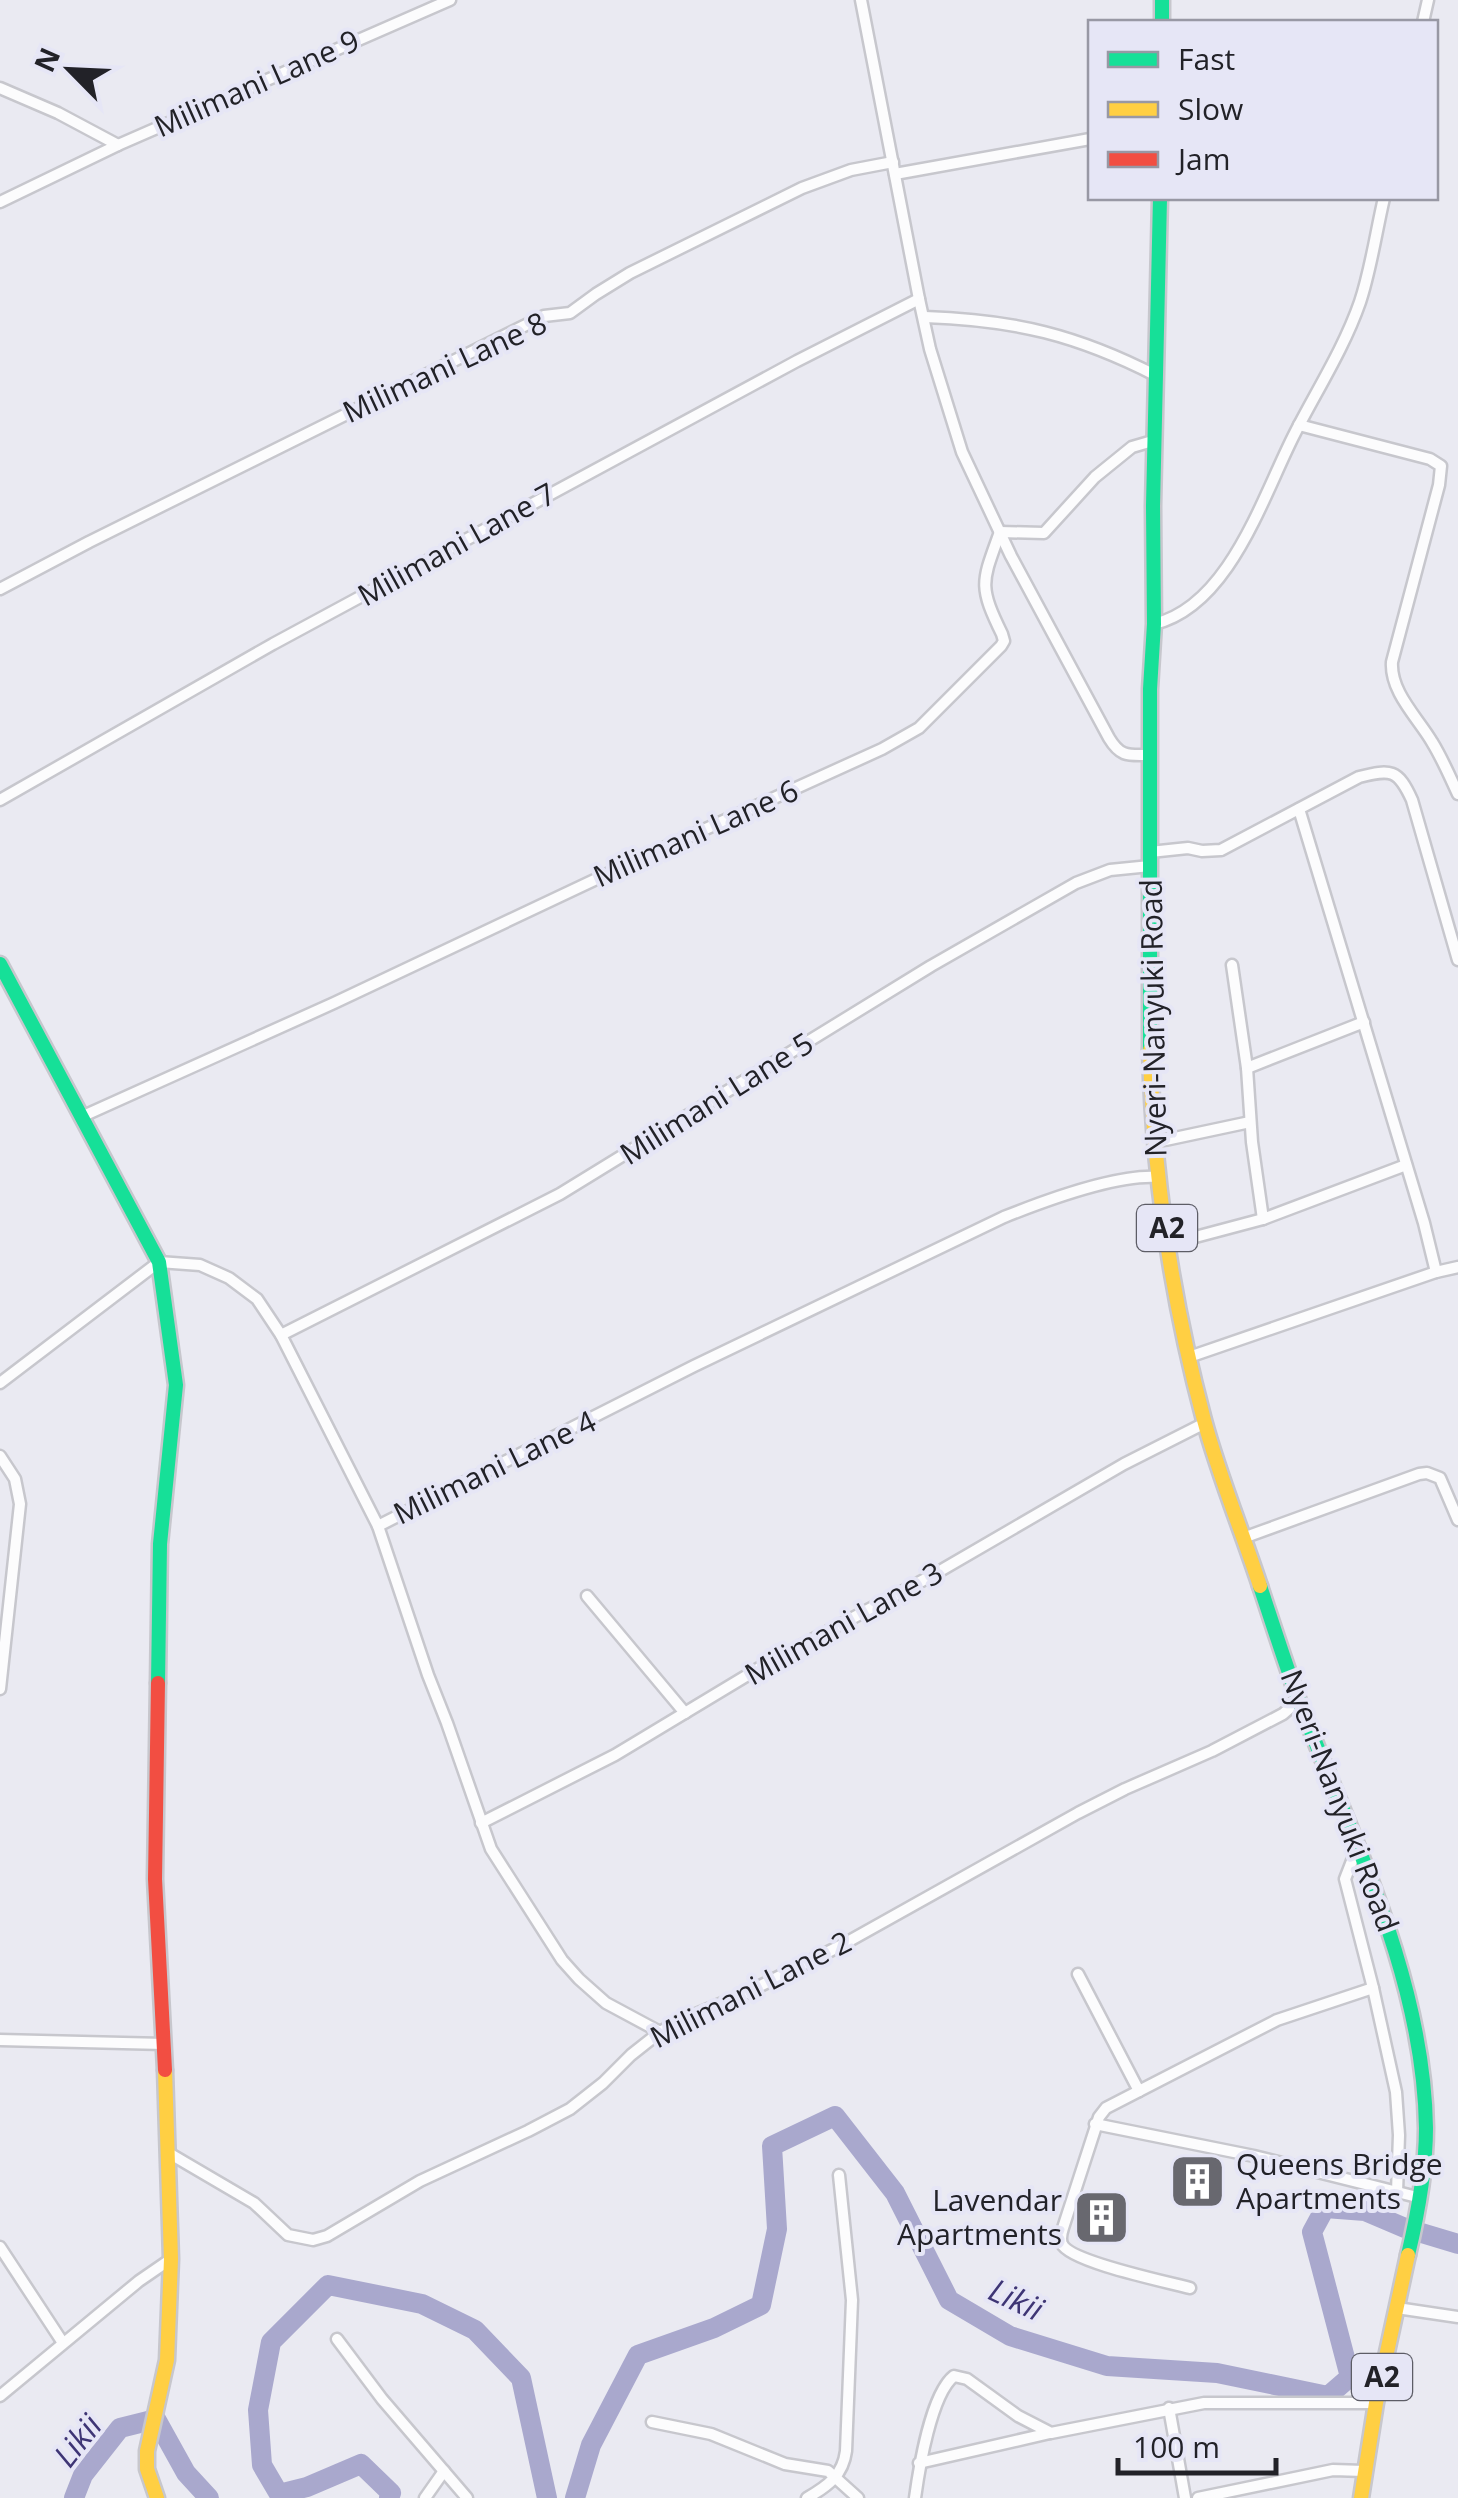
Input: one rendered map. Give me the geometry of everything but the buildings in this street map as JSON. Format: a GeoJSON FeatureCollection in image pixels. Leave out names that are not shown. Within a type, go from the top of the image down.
{"type":"FeatureCollection","features":[{"type":"Feature","properties":{"kind":"main road","name":"Nyeri-Nanyuki Road"},"geometry":{"type":"LineString","coordinates":[[1160,200],[1152,506],[1148,994],[1158,1176],[1189,1357],[1205,1423],[1299,1700],[1335,1786],[1410,2000],[1423,2076],[1426,2130],[1421,2198],[1396,2308]]}},
{"type":"Feature","properties":{"kind":"main road"},"geometry":{"type":"LineString","coordinates":[[0,964],[159,1262],[176,1385],[160,1544],[155,1879],[171,2259],[169,2342],[148,2451],[147,2470],[157,2498]]}},
{"type":"Feature","properties":{"kind":"main road","name":"A2"},"geometry":{"type":"LineString","coordinates":[[1362,2498],[1396,2308]]}},
{"type":"Feature","properties":{"kind":"street","name":"Milimani Lane 9"},"geometry":{"type":"LineString","coordinates":[[0,202],[118,145],[450,0]]}},
{"type":"Feature","properties":{"kind":"street"},"geometry":{"type":"LineString","coordinates":[[862,0],[919,299],[956,438],[1044,618],[1117,750],[1128,755],[1151,755]]}},
{"type":"Feature","properties":{"kind":"street"},"geometry":{"type":"LineString","coordinates":[[0,88],[118,145]]}},
{"type":"Feature","properties":{"kind":"street","name":"Milimani Lane 8"},"geometry":{"type":"LineString","coordinates":[[0,589],[544,316],[570,313],[630,273],[802,188],[851,170],[894,168],[1088,139]]}},
{"type":"Feature","properties":{"kind":"street"},"geometry":{"type":"LineString","coordinates":[[1154,624],[1188,609],[1235,555],[1352,322],[1384,200]]}},
{"type":"Feature","properties":{"kind":"street","name":"Milimani Lane 7"},"geometry":{"type":"LineString","coordinates":[[0,800],[273,644],[919,299]]}},
{"type":"Feature","properties":{"kind":"street"},"geometry":{"type":"LineString","coordinates":[[925,317],[970,318],[1050,332],[1117,356],[1157,376]]}},
{"type":"Feature","properties":{"kind":"street"},"geometry":{"type":"LineString","coordinates":[[1299,426],[1440,463],[1438,485],[1391,674],[1458,794]]}},
{"type":"Feature","properties":{"kind":"street"},"geometry":{"type":"LineString","coordinates":[[1000,532],[1044,533],[1095,478],[1132,447],[1156,440]]}},
{"type":"Feature","properties":{"kind":"street","name":"Milimani Lane 6"},"geometry":{"type":"LineString","coordinates":[[81,1117],[910,734],[1004,641],[984,590],[988,564],[1000,532]]}},
{"type":"Feature","properties":{"kind":"street","name":"Milimani Lane 5"},"geometry":{"type":"LineString","coordinates":[[281,1334],[560,1194],[931,966],[1076,883],[1188,848],[1222,850],[1298,808],[1376,772],[1395,774],[1403,780],[1412,800],[1458,960]]}},
{"type":"Feature","properties":{"kind":"street"},"geometry":{"type":"LineString","coordinates":[[1298,808],[1436,1272]]}},
{"type":"Feature","properties":{"kind":"street"},"geometry":{"type":"LineString","coordinates":[[1232,966],[1263,1219]]}},
{"type":"Feature","properties":{"kind":"street"},"geometry":{"type":"LineString","coordinates":[[1247,1068],[1364,1022]]}},
{"type":"Feature","properties":{"kind":"street"},"geometry":{"type":"LineString","coordinates":[[1156,1142],[1250,1122]]}},
{"type":"Feature","properties":{"kind":"street"},"geometry":{"type":"LineString","coordinates":[[1169,1244],[1263,1219],[1406,1164]]}},
{"type":"Feature","properties":{"kind":"street","name":"Milimani Lane 4"},"geometry":{"type":"LineString","coordinates":[[660,2032],[606,2003],[562,1960],[491,1849],[378,1526],[694,1366],[1004,1216],[1126,1178],[1158,1176]]}},
{"type":"Feature","properties":{"kind":"street"},"geometry":{"type":"LineString","coordinates":[[0,1384],[159,1262],[200,1265],[229,1278],[257,1299],[281,1334],[378,1526]]}},
{"type":"Feature","properties":{"kind":"street"},"geometry":{"type":"LineString","coordinates":[[1189,1357],[1458,1266]]}},
{"type":"Feature","properties":{"kind":"street","name":"Milimani Lane 3"},"geometry":{"type":"LineString","coordinates":[[481,1823],[616,1755],[762,1667],[949,1566],[1124,1464],[1205,1423]]}},
{"type":"Feature","properties":{"kind":"street"},"geometry":{"type":"LineString","coordinates":[[0,1456],[15,1479],[20,1504],[0,1689]]}},
{"type":"Feature","properties":{"kind":"street"},"geometry":{"type":"LineString","coordinates":[[1244,1538],[1427,1473],[1440,1478],[1458,1520]]}},
{"type":"Feature","properties":{"kind":"street"},"geometry":{"type":"LineString","coordinates":[[587,1596],[685,1713]]}},
{"type":"Feature","properties":{"kind":"street","name":"Milimani Lane 2"},"geometry":{"type":"LineString","coordinates":[[168,2152],[254,2203],[288,2235],[314,2240],[327,2236],[420,2181],[570,2109],[660,2032],[842,1945],[1078,1813],[1212,1751],[1282,1714],[1299,1700]]}},
{"type":"Feature","properties":{"kind":"street"},"geometry":{"type":"LineString","coordinates":[[1357,1848],[1345,1880],[1396,2092],[1398,2192]]}},
{"type":"Feature","properties":{"kind":"street"},"geometry":{"type":"LineString","coordinates":[[1078,1974],[1139,2090]]}},
{"type":"Feature","properties":{"kind":"street"},"geometry":{"type":"LineString","coordinates":[[1190,2288],[1086,2260],[1062,2244],[1062,2228],[1095,2124],[1106,2108],[1278,2020],[1373,1988]]}},
{"type":"Feature","properties":{"kind":"street"},"geometry":{"type":"LineString","coordinates":[[0,2040],[164,2044]]}},
{"type":"Feature","properties":{"kind":"street"},"geometry":{"type":"LineString","coordinates":[[1095,2124],[1254,2156],[1421,2198]]}},
{"type":"Feature","properties":{"kind":"street"},"geometry":{"type":"LineString","coordinates":[[807,2498],[836,2478],[846,2451],[852,2300],[840,2175]]}},
{"type":"Feature","properties":{"kind":"street"},"geometry":{"type":"LineString","coordinates":[[0,2247],[63,2343]]}},
{"type":"Feature","properties":{"kind":"street"},"geometry":{"type":"LineString","coordinates":[[0,2396],[171,2259]]}},
{"type":"Feature","properties":{"kind":"street"},"geometry":{"type":"LineString","coordinates":[[1396,2308],[1458,2317]]}},
{"type":"Feature","properties":{"kind":"street"},"geometry":{"type":"LineString","coordinates":[[337,2339],[382,2400],[466,2498]]}},
{"type":"Feature","properties":{"kind":"street"},"geometry":{"type":"LineString","coordinates":[[915,2498],[925,2439],[948,2379],[954,2376],[966,2379],[1018,2416],[1050,2433]]}},
{"type":"Feature","properties":{"kind":"street"},"geometry":{"type":"LineString","coordinates":[[920,2463],[1204,2403],[1376,2403]]}},
{"type":"Feature","properties":{"kind":"street"},"geometry":{"type":"LineString","coordinates":[[1170,2408],[1185,2498]]}},
{"type":"Feature","properties":{"kind":"street"},"geometry":{"type":"LineString","coordinates":[[652,2422],[711,2434],[772,2460],[828,2470],[858,2498]]}},
{"type":"Feature","properties":{"kind":"street"},"geometry":{"type":"LineString","coordinates":[[426,2498],[444,2470]]}},
{"type":"Feature","properties":{"kind":"street"},"geometry":{"type":"LineString","coordinates":[[1198,2498],[1332,2470],[1364,2471]]}},
{"type":"Feature","properties":{"kind":"waterway","name":"Likii"},"geometry":{"type":"LineString","coordinates":[[575,2498],[591,2445],[638,2355],[714,2328],[761,2305],[777,2229],[772,2146],[835,2116],[895,2193],[949,2300],[1010,2336],[1107,2366],[1217,2373],[1328,2396],[1350,2377],[1312,2232],[1325,2208],[1365,2211],[1458,2244]]}},
{"type":"Feature","properties":{"kind":"waterway","name":"Likii"},"geometry":{"type":"LineString","coordinates":[[389,2498],[391,2493],[361,2464],[307,2487],[279,2494],[262,2465],[258,2410],[271,2342],[328,2285],[422,2304],[475,2330],[521,2378],[547,2498]]}},
{"type":"Feature","properties":{"kind":"waterway","name":"Likii"},"geometry":{"type":"LineString","coordinates":[[74,2498],[83,2475],[120,2428],[156,2419],[186,2473],[209,2498]]}},
{"type":"Feature","properties":{"kind":"traffic: fast"},"geometry":{"type":"LineString","coordinates":[[1162,0],[1162,20]]}},
{"type":"Feature","properties":{"kind":"traffic: fast"},"geometry":{"type":"LineString","coordinates":[[1150,1050],[1150,689],[1160,200]]}},
{"type":"Feature","properties":{"kind":"traffic: fast"},"geometry":{"type":"LineString","coordinates":[[0,964],[159,1262],[176,1385],[160,1544],[158,1683]]}},
{"type":"Feature","properties":{"kind":"traffic: fast"},"geometry":{"type":"LineString","coordinates":[[1260,1586],[1299,1701],[1382,1910],[1413,2018],[1426,2128],[1421,2192],[1408,2255]]}},
{"type":"Feature","properties":{"kind":"traffic: slow"},"geometry":{"type":"LineString","coordinates":[[1150,1050],[1160,1190],[1182,1329],[1210,1441],[1260,1586]]}},
{"type":"Feature","properties":{"kind":"traffic: slow"},"geometry":{"type":"LineString","coordinates":[[157,2498],[147,2469],[147,2451],[167,2360],[171,2259],[165,2070]]}},
{"type":"Feature","properties":{"kind":"traffic: slow"},"geometry":{"type":"LineString","coordinates":[[1361,2498],[1376,2403],[1408,2255]]}},
{"type":"Feature","properties":{"kind":"traffic: jam"},"geometry":{"type":"LineString","coordinates":[[158,1683],[155,1879],[165,2070]]}},
{"type":"Feature","properties":{"kind":"place","name":"Queens Bridge Apartments"},"geometry":{"type":"Point","coordinates":[1197,2182]}},
{"type":"Feature","properties":{"kind":"place","name":"Lavendar Apartments"},"geometry":{"type":"Point","coordinates":[1101,2218]}}]}
